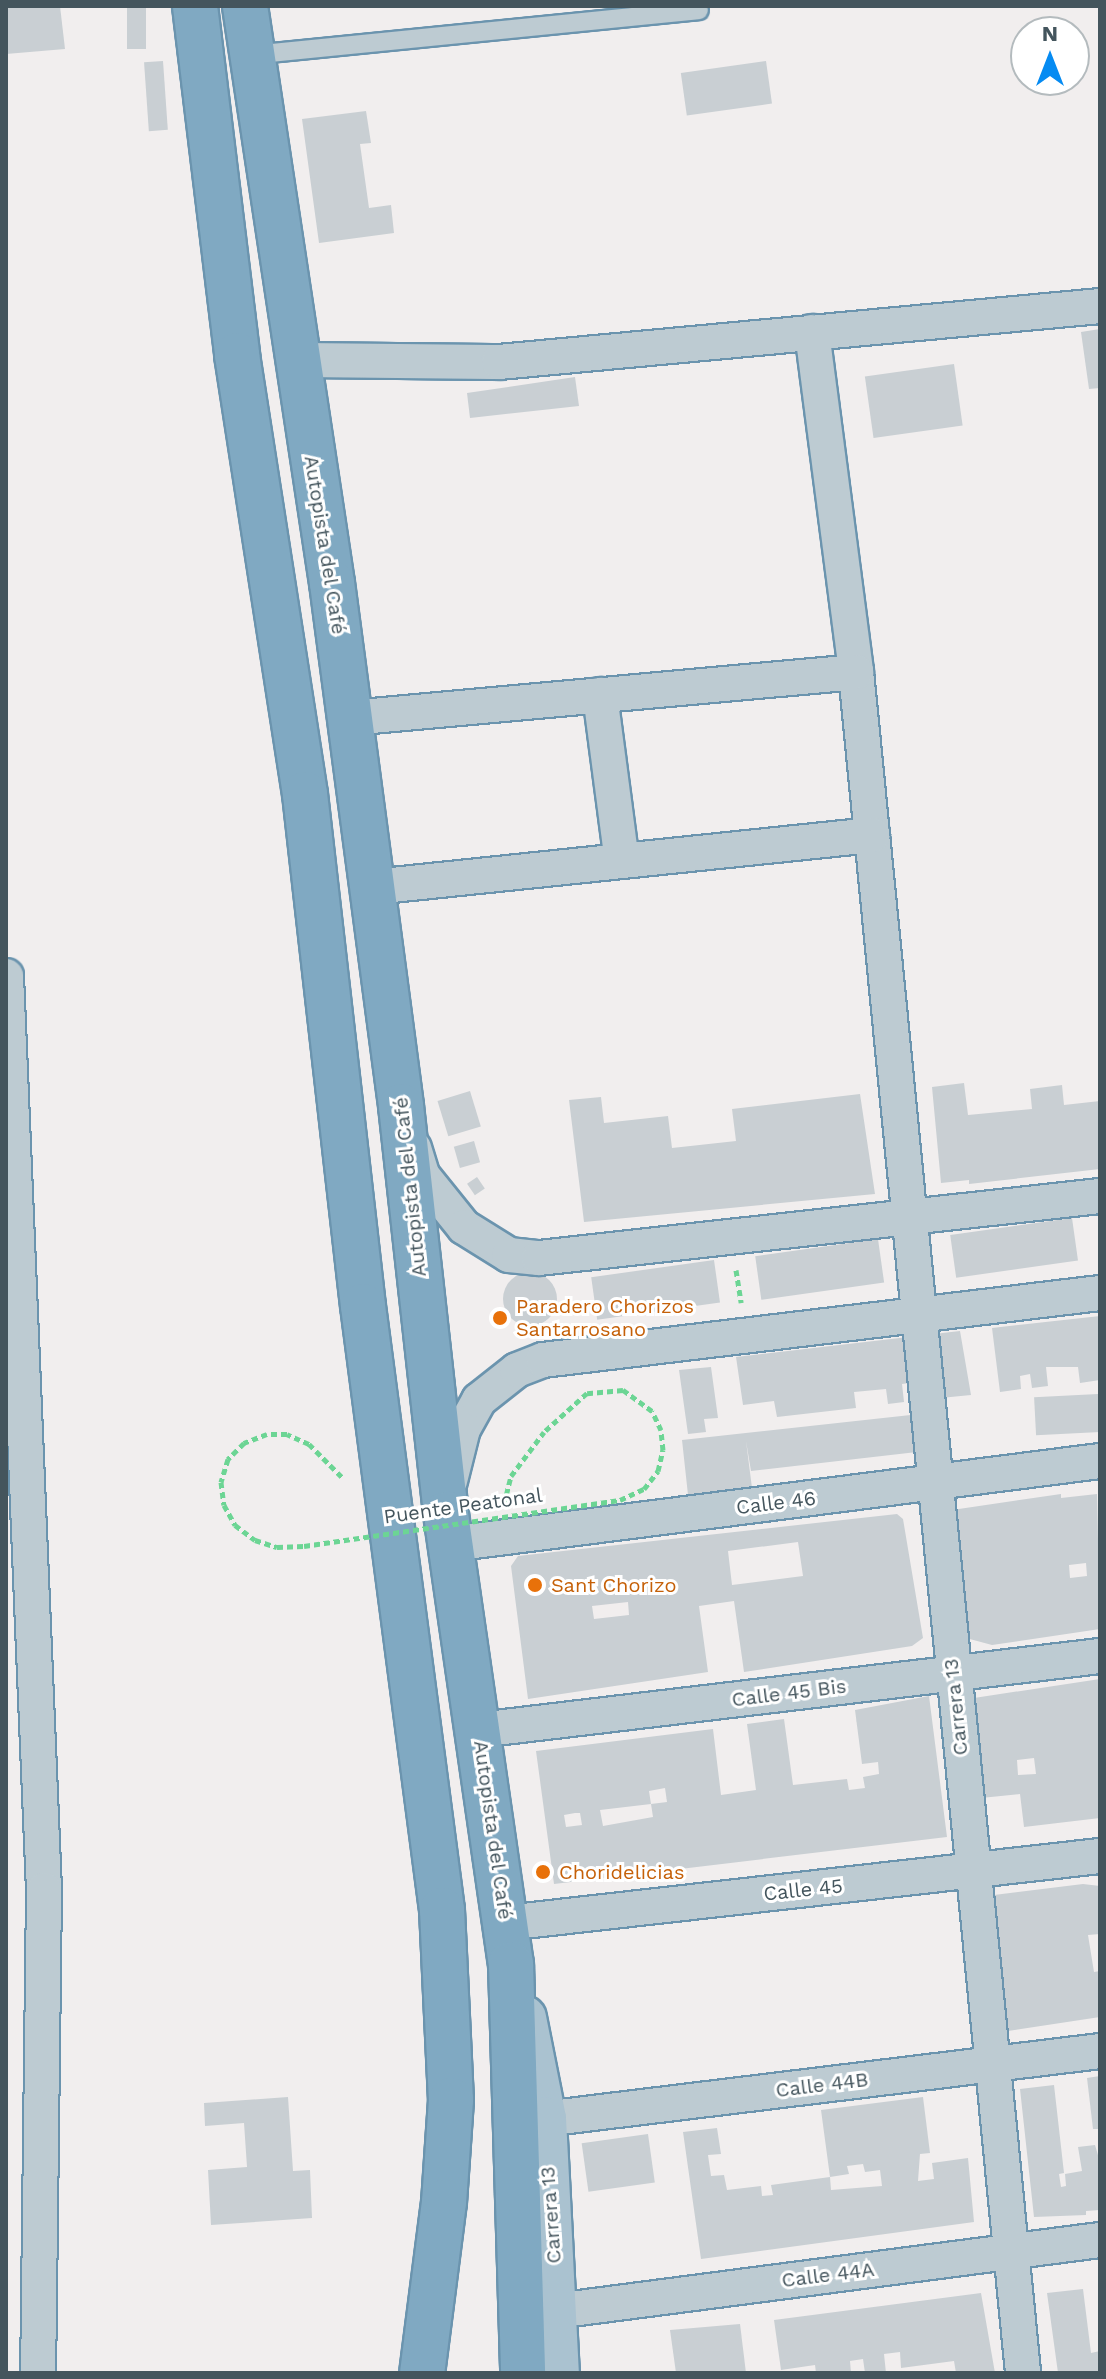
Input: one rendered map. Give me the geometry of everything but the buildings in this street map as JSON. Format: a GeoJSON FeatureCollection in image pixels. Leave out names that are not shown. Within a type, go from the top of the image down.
{"type":"FeatureCollection","features":[{"type":"Feature","properties":{"kind":"highway"},"geometry":{"type":"LineString","coordinates":[[195,6],[237,355],[305,794],[363,1306],[442,1910],[451,2100],[444,2202],[422,2373]]}},
{"type":"Feature","properties":{"kind":"highway","name":"Autopista del Café"},"geometry":{"type":"LineString","coordinates":[[245,6],[373,887],[449,1529],[508,1944],[523,2373]]}},
{"type":"Feature","properties":{"kind":"main road","name":"Carrera 13"},"geometry":{"type":"LineString","coordinates":[[508,1944],[544,2119],[557,2373]]}},
{"type":"Feature","properties":{"kind":"street"},"geometry":{"type":"LineString","coordinates":[[296,360],[499,362],[1100,306]]}},
{"type":"Feature","properties":{"kind":"street","name":"Carrera 13"},"geometry":{"type":"LineString","coordinates":[[812,332],[856,672],[1023,2373]]}},
{"type":"Feature","properties":{"kind":"street"},"geometry":{"type":"LineString","coordinates":[[350,718],[856,672]]}},
{"type":"Feature","properties":{"kind":"street"},"geometry":{"type":"LineString","coordinates":[[600,695],[622,861]]}},
{"type":"Feature","properties":{"kind":"street"},"geometry":{"type":"LineString","coordinates":[[373,887],[872,835]]}},
{"type":"Feature","properties":{"kind":"street"},"geometry":{"type":"LineString","coordinates":[[6,976],[44,1890],[38,2373]]}},
{"type":"Feature","properties":{"kind":"street"},"geometry":{"type":"LineString","coordinates":[[401,1106],[422,1175],[443,1207],[487,1245],[509,1255],[591,1254],[1100,1196]]}},
{"type":"Feature","properties":{"kind":"street"},"geometry":{"type":"LineString","coordinates":[[449,1529],[452,1464],[463,1429],[479,1400],[517,1370],[543,1360],[1100,1293]]}},
{"type":"Feature","properties":{"kind":"street","name":"Calle 46"},"geometry":{"type":"LineString","coordinates":[[449,1529],[504,1537],[1100,1461]]}},
{"type":"Feature","properties":{"kind":"street","name":"Calle 45 Bis"},"geometry":{"type":"LineString","coordinates":[[479,1730],[1100,1656]]}},
{"type":"Feature","properties":{"kind":"street","name":"Calle 45"},"geometry":{"type":"LineString","coordinates":[[508,1944],[973,1871],[1100,1856]]}},
{"type":"Feature","properties":{"kind":"street","name":"Calle 44B"},"geometry":{"type":"LineString","coordinates":[[544,2119],[1100,2051]]}},
{"type":"Feature","properties":{"kind":"street","name":"Calle 44A"},"geometry":{"type":"LineString","coordinates":[[556,2311],[1100,2240]]}},
{"type":"Feature","properties":{"kind":"lane"},"geometry":{"type":"LineString","coordinates":[[251,55],[699,10]]}},
{"type":"Feature","properties":{"kind":"path"},"geometry":{"type":"LineString","coordinates":[[731,1237],[745,1334]]}},
{"type":"Feature","properties":{"kind":"path","name":"Puente Peatonal"},"geometry":{"type":"LineString","coordinates":[[309,1444],[287,1434],[267,1434],[244,1443],[228,1459],[221,1482],[224,1505],[235,1525],[255,1540],[277,1547],[304,1546],[620,1500],[644,1489],[658,1471],[663,1450],[652,1411],[623,1390],[587,1393],[544,1432],[511,1476],[504,1537]]}},
{"type":"Feature","properties":{"kind":"place","name":"Paradero Chorizos Santarrosano"},"geometry":{"type":"Point","coordinates":[500,1318]}},
{"type":"Feature","properties":{"kind":"place","name":"Sant Chorizo"},"geometry":{"type":"Point","coordinates":[535,1585]}},
{"type":"Feature","properties":{"kind":"place","name":"Choridelicias"},"geometry":{"type":"Point","coordinates":[543,1872]}}]}
